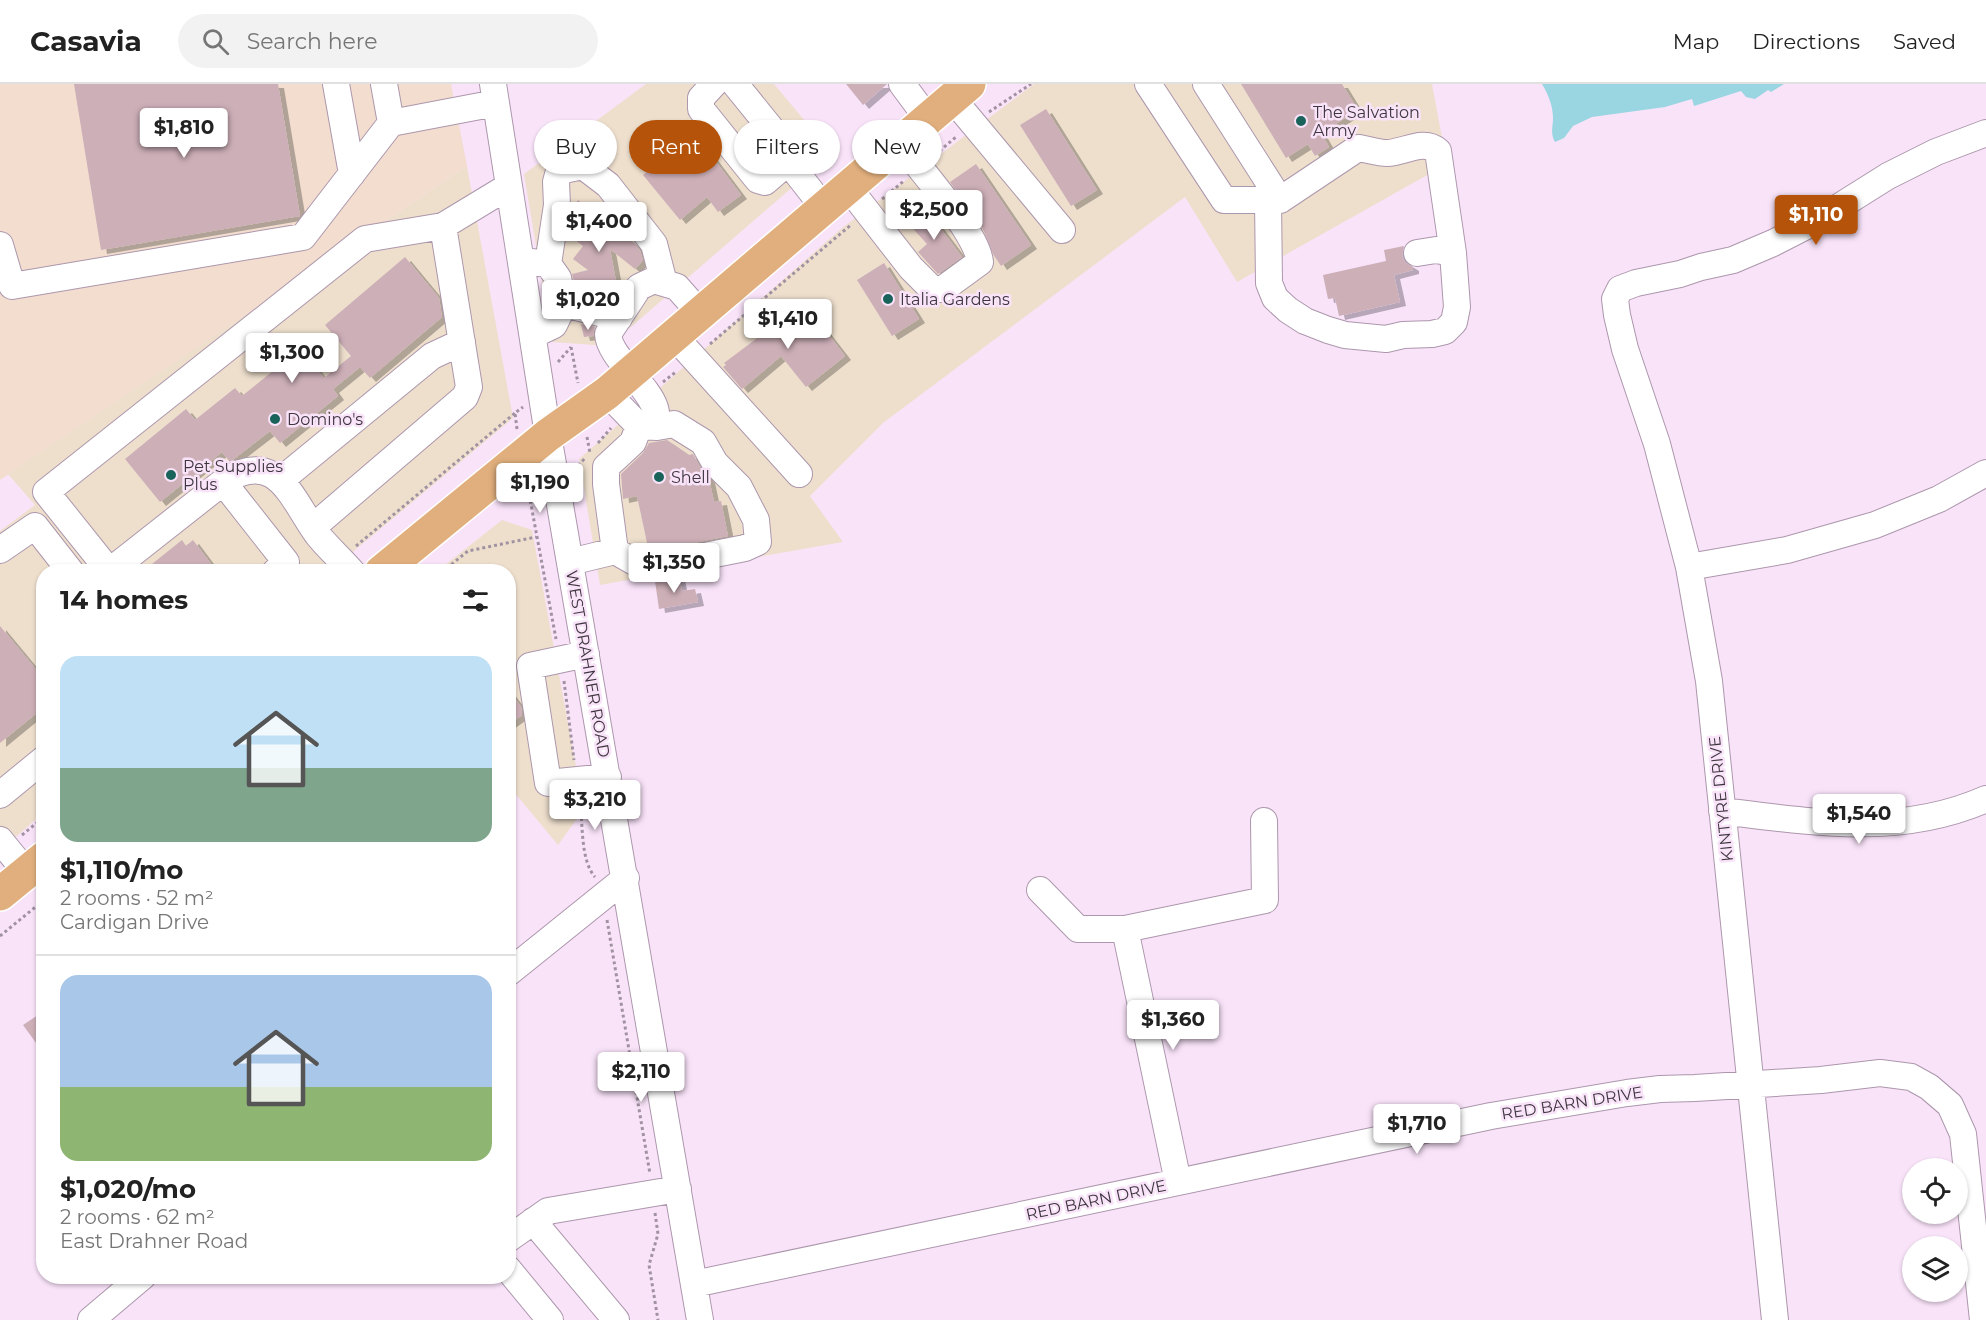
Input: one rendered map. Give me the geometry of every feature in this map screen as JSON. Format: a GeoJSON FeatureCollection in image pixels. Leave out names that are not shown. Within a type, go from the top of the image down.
{"type":"FeatureCollection","features":[{"type":"Feature","properties":{"kind":"main road"},"geometry":{"type":"LineString","coordinates":[[936,120],[950,100]]}},
{"type":"Feature","properties":{"kind":"main road"},"geometry":{"type":"LineString","coordinates":[[390,564],[533,433],[632,415],[639,383],[683,347],[700,313],[885,174]]}},
{"type":"Feature","properties":{"kind":"main road"},"geometry":{"type":"LineString","coordinates":[[0,894],[35,865]]}},
{"type":"Feature","properties":{"kind":"street"},"geometry":{"type":"LineString","coordinates":[[336,84],[352,174]]}},
{"type":"Feature","properties":{"kind":"street"},"geometry":{"type":"LineString","coordinates":[[384,84],[391,123]]}},
{"type":"Feature","properties":{"kind":"street"},"geometry":{"type":"LineString","coordinates":[[714,84],[701,98],[700,109],[734,151]]}},
{"type":"Feature","properties":{"kind":"street"},"geometry":{"type":"LineString","coordinates":[[735,84],[765,120]]}},
{"type":"Feature","properties":{"kind":"street"},"geometry":{"type":"LineString","coordinates":[[902,84],[950,100],[973,123],[1062,230]]}},
{"type":"Feature","properties":{"kind":"street"},"geometry":{"type":"LineString","coordinates":[[1148,84],[1224,200],[1274,200],[1358,148],[1387,153],[1423,145],[1433,146],[1438,151],[1453,253],[1457,307],[1454,322],[1445,331],[1432,334],[1403,335],[1386,339],[1355,336],[1328,330],[1305,321],[1275,298],[1269,283],[1274,200],[1206,84]]}},
{"type":"Feature","properties":{"kind":"street"},"geometry":{"type":"LineString","coordinates":[[0,245],[12,286],[303,237],[391,123],[495,93]]}},
{"type":"Feature","properties":{"kind":"street","name":"WEST DRAHNER ROAD"},"geometry":{"type":"LineString","coordinates":[[495,93],[533,335],[533,433],[570,562],[700,1320]]}},
{"type":"Feature","properties":{"kind":"street","name":"KINTYRE DRIVE"},"geometry":{"type":"LineString","coordinates":[[1775,1320],[1708,681],[1689,567],[1657,444],[1625,349],[1615,300],[1620,290],[1636,283],[1733,260],[1773,243],[1818,220],[1898,171],[1936,152],[1986,133]]}},
{"type":"Feature","properties":{"kind":"street"},"geometry":{"type":"LineString","coordinates":[[533,335],[554,325],[564,304],[558,278],[548,264],[557,205],[556,182],[559,171],[583,166],[608,185],[654,244],[664,283]]}},
{"type":"Feature","properties":{"kind":"street"},"geometry":{"type":"LineString","coordinates":[[753,174],[758,180],[765,182],[775,174]]}},
{"type":"Feature","properties":{"kind":"street"},"geometry":{"type":"LineString","coordinates":[[805,174],[846,202],[932,289],[943,289],[980,262],[980,255],[972,237],[924,174]]}},
{"type":"Feature","properties":{"kind":"street"},"geometry":{"type":"LineString","coordinates":[[104,564],[46,492],[364,239],[442,226],[509,186]]}},
{"type":"Feature","properties":{"kind":"street"},"geometry":{"type":"LineString","coordinates":[[313,527],[465,398],[469,387],[442,226]]}},
{"type":"Feature","properties":{"kind":"street"},"geometry":{"type":"LineString","coordinates":[[1417,253],[1436,250],[1453,253]]}},
{"type":"Feature","properties":{"kind":"street"},"geometry":{"type":"LineString","coordinates":[[521,261],[548,264]]}},
{"type":"Feature","properties":{"kind":"street"},"geometry":{"type":"LineString","coordinates":[[632,415],[655,407],[608,343],[608,334],[639,287],[654,280],[676,286],[700,313]]}},
{"type":"Feature","properties":{"kind":"street"},"geometry":{"type":"LineString","coordinates":[[564,304],[619,318]]}},
{"type":"Feature","properties":{"kind":"street"},"geometry":{"type":"LineString","coordinates":[[281,480],[432,356],[462,342]]}},
{"type":"Feature","properties":{"kind":"street"},"geometry":{"type":"LineString","coordinates":[[683,347],[799,474]]}},
{"type":"Feature","properties":{"kind":"street"},"geometry":{"type":"LineString","coordinates":[[570,562],[615,551],[645,567],[745,548],[758,542],[756,520],[740,487],[715,463],[704,442],[674,424],[632,415]]}},
{"type":"Feature","properties":{"kind":"street"},"geometry":{"type":"LineString","coordinates":[[615,551],[606,484],[606,467],[633,442],[632,415]]}},
{"type":"Feature","properties":{"kind":"street"},"geometry":{"type":"LineString","coordinates":[[119,564],[223,482],[235,475],[251,471],[269,473],[281,480],[313,527],[345,564]]}},
{"type":"Feature","properties":{"kind":"street"},"geometry":{"type":"LineString","coordinates":[[1689,567],[1787,550],[1875,525],[1939,499],[1986,473]]}},
{"type":"Feature","properties":{"kind":"street"},"geometry":{"type":"LineString","coordinates":[[223,482],[286,562],[284,564]]}},
{"type":"Feature","properties":{"kind":"street"},"geometry":{"type":"LineString","coordinates":[[0,550],[35,526],[65,564]]}},
{"type":"Feature","properties":{"kind":"street"},"geometry":{"type":"LineString","coordinates":[[586,654],[530,666],[548,783],[608,777]]}},
{"type":"Feature","properties":{"kind":"street"},"geometry":{"type":"LineString","coordinates":[[0,795],[36,766]]}},
{"type":"Feature","properties":{"kind":"street"},"geometry":{"type":"LineString","coordinates":[[1722,811],[1835,824],[1907,822],[1959,811],[1986,799]]}},
{"type":"Feature","properties":{"kind":"street"},"geometry":{"type":"LineString","coordinates":[[1041,890],[1078,929],[1125,929],[1265,900],[1264,821]]}},
{"type":"Feature","properties":{"kind":"street"},"geometry":{"type":"LineString","coordinates":[[0,840],[35,865]]}},
{"type":"Feature","properties":{"kind":"street"},"geometry":{"type":"LineString","coordinates":[[516,967],[626,878]]}},
{"type":"Feature","properties":{"kind":"street"},"geometry":{"type":"LineString","coordinates":[[1125,929],[1178,1182]]}},
{"type":"Feature","properties":{"kind":"street","name":"RED BARN DRIVE"},"geometry":{"type":"LineString","coordinates":[[694,1284],[1491,1116],[1627,1092],[1821,1080],[1880,1073],[1911,1077],[1929,1087],[1950,1105],[1963,1134],[1981,1240],[1983,1320]]}},
{"type":"Feature","properties":{"kind":"street"},"geometry":{"type":"LineString","coordinates":[[516,1233],[548,1211],[678,1189]]}},
{"type":"Feature","properties":{"kind":"street"},"geometry":{"type":"LineString","coordinates":[[533,1221],[616,1320]]}},
{"type":"Feature","properties":{"kind":"street"},"geometry":{"type":"LineString","coordinates":[[516,1279],[550,1320]]}},
{"type":"Feature","properties":{"kind":"street"},"geometry":{"type":"LineString","coordinates":[[91,1320],[134,1284]]}},
{"type":"Feature","properties":{"kind":"path"},"geometry":{"type":"LineString","coordinates":[[942,139],[973,123],[1031,84]]}},
{"type":"Feature","properties":{"kind":"path"},"geometry":{"type":"LineString","coordinates":[[639,383],[683,347],[846,202],[885,174]]}},
{"type":"Feature","properties":{"kind":"path"},"geometry":{"type":"LineString","coordinates":[[347,564],[520,409]]}},
{"type":"Feature","properties":{"kind":"path"},"geometry":{"type":"LineString","coordinates":[[515,413],[533,433]]}},
{"type":"Feature","properties":{"kind":"path"},"geometry":{"type":"LineString","coordinates":[[582,462],[616,422],[632,415]]}},
{"type":"Feature","properties":{"kind":"path"},"geometry":{"type":"LineString","coordinates":[[534,520],[560,660],[584,846],[589,870],[600,883],[603,897],[652,1193],[658,1234],[649,1265],[658,1320]]}},
{"type":"Feature","properties":{"kind":"path"},"geometry":{"type":"LineString","coordinates":[[452,564],[468,551],[536,537]]}},
{"type":"Feature","properties":{"kind":"path"},"geometry":{"type":"LineString","coordinates":[[0,936],[36,907]]}},
{"type":"Feature","properties":{"kind":"shaded area"},"geometry":{"type":"Polygon","coordinates":[[[0,84],[451,84],[467,166],[0,480],[0,84]]]}},
{"type":"Feature","properties":{"kind":"shaded area"},"geometry":{"type":"Polygon","coordinates":[[[646,84],[774,84],[804,120],[734,120],[734,174],[808,174],[609,346],[552,342],[524,174],[534,167],[534,174],[617,174],[617,120],[597,120],[646,84]]]}},
{"type":"Feature","properties":{"kind":"shaded area"},"geometry":{"type":"Polygon","coordinates":[[[1034,84],[1432,84],[1447,164],[1237,282],[1185,197],[883,423],[810,496],[843,542],[600,585],[579,459],[842,228],[914,174],[942,174],[942,153],[1034,84]]]}},
{"type":"Feature","properties":{"kind":"shaded area"},"geometry":{"type":"Polygon","coordinates":[[[467,166],[513,418],[338,564],[36,564],[36,819],[0,851],[0,531],[35,505],[8,474],[467,166]]]}},
{"type":"Feature","properties":{"kind":"shaded area"},"geometry":{"type":"Polygon","coordinates":[[[502,520],[532,530],[584,809],[558,845],[516,794],[516,564],[446,564],[502,520]]]}},
{"type":"Feature","properties":{"kind":"water"},"geometry":{"type":"Polygon","coordinates":[[[1542,84],[1784,84],[1771,92],[1768,90],[1755,99],[1746,97],[1741,91],[1694,106],[1692,99],[1665,107],[1592,117],[1573,126],[1564,138],[1555,142],[1552,133],[1552,109],[1542,84]]]}},
{"type":"Feature","properties":{"kind":"building"},"geometry":{"type":"Polygon","coordinates":[[[74,84],[278,84],[300,216],[101,250],[74,84]]]}},
{"type":"Feature","properties":{"kind":"building"},"geometry":{"type":"Polygon","coordinates":[[[846,84],[887,84],[863,105],[846,84]]]}},
{"type":"Feature","properties":{"kind":"building","name":"The Salvation Army"},"geometry":{"type":"Polygon","coordinates":[[[1241,84],[1342,84],[1358,110],[1321,133],[1329,147],[1315,156],[1308,144],[1286,158],[1241,84]]]}},
{"type":"Feature","properties":{"kind":"building"},"geometry":{"type":"Polygon","coordinates":[[[1046,109],[1097,190],[1071,206],[1020,125],[1046,109]]]}},
{"type":"Feature","properties":{"kind":"building"},"geometry":{"type":"Polygon","coordinates":[[[976,164],[1031,245],[1001,266],[993,254],[982,227],[950,182],[976,164]]]}},
{"type":"Feature","properties":{"kind":"building"},"geometry":{"type":"Polygon","coordinates":[[[722,170],[741,195],[718,212],[707,197],[680,220],[643,175],[722,174],[722,170]]]}},
{"type":"Feature","properties":{"kind":"building"},"geometry":{"type":"Polygon","coordinates":[[[578,200],[636,245],[640,251],[643,260],[635,269],[610,249],[618,292],[612,301],[577,292],[572,274],[588,270],[573,259],[583,246],[569,235],[577,225],[570,220],[572,209],[578,200]]]}},
{"type":"Feature","properties":{"kind":"building"},"geometry":{"type":"Polygon","coordinates":[[[923,205],[962,257],[938,274],[918,252],[927,244],[906,221],[923,205]]]}},
{"type":"Feature","properties":{"kind":"building"},"geometry":{"type":"Polygon","coordinates":[[[1404,246],[1402,256],[1405,262],[1413,267],[1413,270],[1394,275],[1400,302],[1339,316],[1335,298],[1328,299],[1323,275],[1386,261],[1384,250],[1404,246]]]}},
{"type":"Feature","properties":{"kind":"building"},"geometry":{"type":"Polygon","coordinates":[[[405,257],[439,298],[442,317],[370,378],[360,367],[333,389],[338,396],[280,443],[270,431],[230,462],[222,452],[160,502],[125,459],[186,409],[195,420],[235,388],[242,396],[300,349],[324,378],[351,356],[325,325],[405,257]]]}},
{"type":"Feature","properties":{"kind":"building","name":"Italia Gardens"},"geometry":{"type":"Polygon","coordinates":[[[884,263],[919,319],[892,336],[857,280],[884,263]]]}},
{"type":"Feature","properties":{"kind":"building"},"geometry":{"type":"Polygon","coordinates":[[[804,303],[845,356],[806,387],[781,356],[742,389],[723,367],[726,365],[724,363],[804,303]]]}},
{"type":"Feature","properties":{"kind":"building"},"geometry":{"type":"Polygon","coordinates":[[[581,324],[595,327],[593,336],[584,337],[581,324]]]}},
{"type":"Feature","properties":{"kind":"building"},"geometry":{"type":"Polygon","coordinates":[[[667,440],[689,455],[693,454],[709,479],[714,502],[721,501],[728,536],[649,552],[637,496],[623,499],[621,474],[643,453],[649,443],[667,440]]]}},
{"type":"Feature","properties":{"kind":"building"},"geometry":{"type":"Polygon","coordinates":[[[182,540],[186,546],[193,540],[211,564],[152,564],[182,540]]]}},
{"type":"Feature","properties":{"kind":"building"},"geometry":{"type":"Polygon","coordinates":[[[679,576],[682,591],[695,589],[698,602],[659,609],[655,581],[679,576]]]}},
{"type":"Feature","properties":{"kind":"building"},"geometry":{"type":"Polygon","coordinates":[[[0,626],[36,669],[36,714],[0,743],[0,626]]]}},
{"type":"Feature","properties":{"kind":"building"},"geometry":{"type":"Polygon","coordinates":[[[516,700],[521,707],[522,715],[516,719],[516,700]]]}},
{"type":"Feature","properties":{"kind":"building"},"geometry":{"type":"Polygon","coordinates":[[[36,1016],[36,1043],[23,1025],[36,1016]]]}},
{"type":"Feature","properties":{"kind":"place","name":"The Salvation Army"},"geometry":{"type":"Point","coordinates":[1301,121]}},
{"type":"Feature","properties":{"kind":"place","name":"Italia Gardens"},"geometry":{"type":"Point","coordinates":[888,299]}},
{"type":"Feature","properties":{"kind":"place","name":"Domino's"},"geometry":{"type":"Point","coordinates":[275,419]}},
{"type":"Feature","properties":{"kind":"place","name":"Pet Supplies Plus"},"geometry":{"type":"Point","coordinates":[171,475]}},
{"type":"Feature","properties":{"kind":"place","name":"Shell"},"geometry":{"type":"Point","coordinates":[659,477]}}]}
